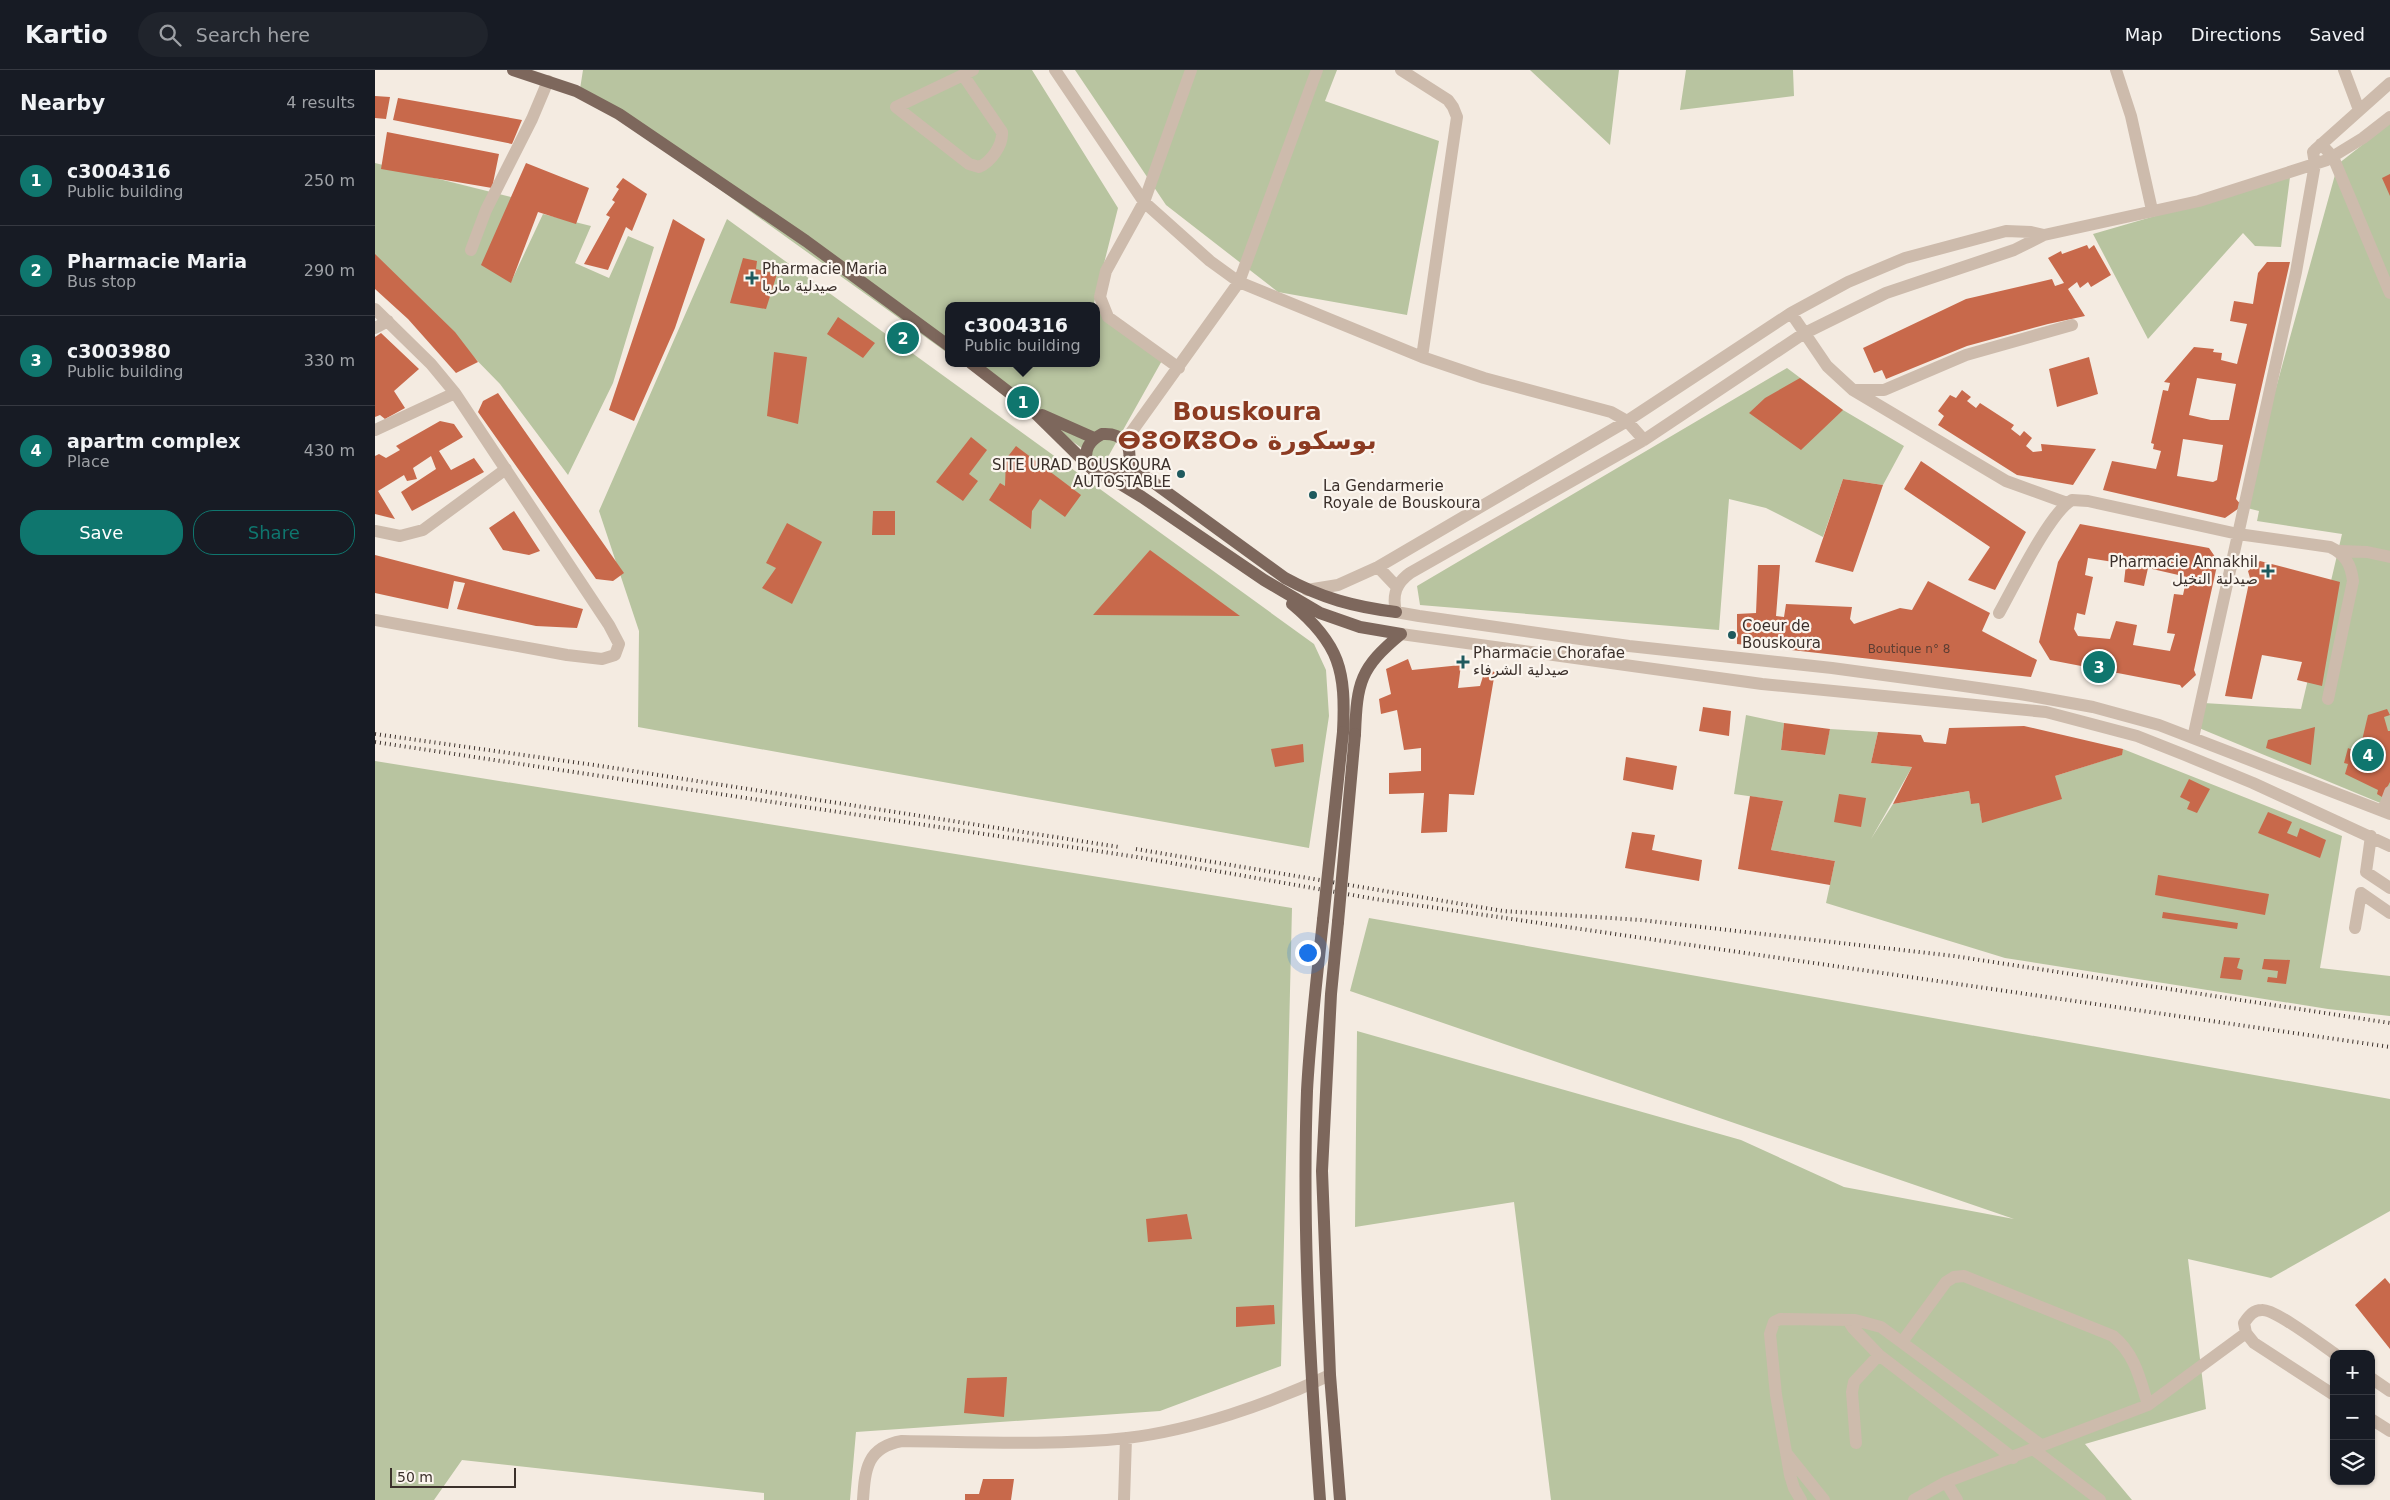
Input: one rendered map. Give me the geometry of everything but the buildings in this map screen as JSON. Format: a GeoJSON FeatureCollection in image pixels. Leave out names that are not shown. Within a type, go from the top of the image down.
{"type":"FeatureCollection","features":[{"type":"Feature","properties":{"kind":"main road"},"geometry":{"type":"LineString","coordinates":[[513,70],[584,95],[619,114],[806,241],[945,343]]}},
{"type":"Feature","properties":{"kind":"main road"},"geometry":{"type":"LineString","coordinates":[[976,367],[1033,411],[1096,474],[1109,477],[1142,496],[1263,580],[1313,622],[1334,652],[1343,682],[1349,733],[1338,922],[1330,1003],[1322,1152],[1330,1375],[1340,1500]]}},
{"type":"Feature","properties":{"kind":"main road"},"geometry":{"type":"LineString","coordinates":[[1033,411],[1094,438]]}},
{"type":"Feature","properties":{"kind":"main road"},"geometry":{"type":"LineString","coordinates":[[1087,463],[1087,450],[1094,438],[1110,433],[1125,441],[1129,448],[1128,464],[1120,473],[1109,477]]}},
{"type":"Feature","properties":{"kind":"main road"},"geometry":{"type":"LineString","coordinates":[[1128,464],[1263,564],[1307,590],[1341,603],[1395,612]]}},
{"type":"Feature","properties":{"kind":"main road"},"geometry":{"type":"LineString","coordinates":[[1263,580],[1333,618],[1360,627],[1401,634]]}},
{"type":"Feature","properties":{"kind":"main road"},"geometry":{"type":"LineString","coordinates":[[1320,1500],[1312,1383],[1307,1232],[1307,1109],[1312,1020],[1323,920],[1349,733],[1358,690],[1364,672],[1381,650],[1401,634]]}},
{"type":"Feature","properties":{"kind":"street"},"geometry":{"type":"LineString","coordinates":[[1055,70],[1144,202],[1210,261],[1239,282],[1422,356],[1485,378],[1602,408],[1627,421],[1644,440]]}},
{"type":"Feature","properties":{"kind":"street"},"geometry":{"type":"LineString","coordinates":[[1179,368],[1108,317],[1101,304],[1101,291],[1106,272],[1144,202],[1191,70]]}},
{"type":"Feature","properties":{"kind":"street"},"geometry":{"type":"LineString","coordinates":[[1125,441],[1239,282],[1317,70]]}},
{"type":"Feature","properties":{"kind":"street"},"geometry":{"type":"LineString","coordinates":[[1401,70],[1448,100],[1457,117],[1422,356]]}},
{"type":"Feature","properties":{"kind":"street"},"geometry":{"type":"LineString","coordinates":[[2116,70],[2131,116],[2152,210]]}},
{"type":"Feature","properties":{"kind":"street"},"geometry":{"type":"LineString","coordinates":[[2344,70],[2359,110]]}},
{"type":"Feature","properties":{"kind":"street"},"geometry":{"type":"LineString","coordinates":[[968,72],[1002,132],[999,147],[979,167],[969,164],[896,107],[968,72]]}},
{"type":"Feature","properties":{"kind":"street"},"geometry":{"type":"LineString","coordinates":[[471,250],[486,210],[532,119],[548,81]]}},
{"type":"Feature","properties":{"kind":"street"},"geometry":{"type":"LineString","coordinates":[[2390,83],[2298,169],[2199,202],[2152,210],[2044,235],[2014,250],[1886,293],[1803,334],[1644,440],[1411,573],[1397,586],[1394,595],[1395,612],[1629,646],[1832,668],[2020,694],[2093,707],[2159,725],[2386,813],[2390,792]]}},
{"type":"Feature","properties":{"kind":"street"},"geometry":{"type":"LineString","coordinates":[[2317,153],[2333,157],[2363,138],[2390,117]]}},
{"type":"Feature","properties":{"kind":"street"},"geometry":{"type":"LineString","coordinates":[[2317,153],[2333,157]]}},
{"type":"Feature","properties":{"kind":"street"},"geometry":{"type":"LineString","coordinates":[[2193,738],[2294,282],[2317,153]]}},
{"type":"Feature","properties":{"kind":"street"},"geometry":{"type":"LineString","coordinates":[[2333,157],[2390,293]]}},
{"type":"Feature","properties":{"kind":"street"},"geometry":{"type":"LineString","coordinates":[[1307,590],[1337,585],[1378,567],[1627,421],[1791,313],[1849,282],[1905,258],[2006,231],[2031,232],[2044,235]]}},
{"type":"Feature","properties":{"kind":"street"},"geometry":{"type":"LineString","coordinates":[[375,309],[431,364],[455,393],[617,638],[618,649],[615,655],[609,659],[567,655],[375,620]]}},
{"type":"Feature","properties":{"kind":"street"},"geometry":{"type":"LineString","coordinates":[[1791,313],[1803,334],[1827,366],[1853,390],[2006,481],[2067,503]]}},
{"type":"Feature","properties":{"kind":"street"},"geometry":{"type":"LineString","coordinates":[[375,328],[388,321]]}},
{"type":"Feature","properties":{"kind":"street"},"geometry":{"type":"LineString","coordinates":[[1853,390],[1884,390],[1966,355],[2071,325]]}},
{"type":"Feature","properties":{"kind":"street"},"geometry":{"type":"LineString","coordinates":[[375,430],[455,393]]}},
{"type":"Feature","properties":{"kind":"street"},"geometry":{"type":"LineString","coordinates":[[375,531],[400,536],[423,530],[506,469]]}},
{"type":"Feature","properties":{"kind":"street"},"geometry":{"type":"LineString","coordinates":[[1999,613],[2049,526],[2067,503],[2072,500],[2081,500],[2238,534],[2330,547],[2340,552],[2350,565],[2353,581],[2328,699]]}},
{"type":"Feature","properties":{"kind":"street"},"geometry":{"type":"LineString","coordinates":[[2340,552],[2367,552],[2390,557]]}},
{"type":"Feature","properties":{"kind":"street"},"geometry":{"type":"LineString","coordinates":[[1378,567],[1397,586]]}},
{"type":"Feature","properties":{"kind":"street"},"geometry":{"type":"LineString","coordinates":[[1401,634],[1762,684],[2046,712],[2137,736],[2371,836],[2390,846]]}},
{"type":"Feature","properties":{"kind":"street"},"geometry":{"type":"LineString","coordinates":[[2355,928],[2371,836]]}},
{"type":"Feature","properties":{"kind":"street"},"geometry":{"type":"LineString","coordinates":[[2366,872],[2390,888]]}},
{"type":"Feature","properties":{"kind":"street"},"geometry":{"type":"LineString","coordinates":[[2361,892],[2390,913]]}},
{"type":"Feature","properties":{"kind":"street"},"geometry":{"type":"LineString","coordinates":[[1902,1342],[1946,1282],[1954,1277],[1964,1276],[2113,1336],[2123,1344],[2131,1355],[2148,1405]]}},
{"type":"Feature","properties":{"kind":"street"},"geometry":{"type":"LineString","coordinates":[[2330,1351],[2274,1313],[2263,1310],[2251,1314],[2244,1323],[2246,1333],[2254,1343],[2330,1392]]}},
{"type":"Feature","properties":{"kind":"street"},"geometry":{"type":"LineString","coordinates":[[1801,1500],[1794,1488],[1776,1395],[1771,1328],[1780,1319],[1848,1320],[1873,1324],[1902,1342],[2037,1447],[2100,1500]]}},
{"type":"Feature","properties":{"kind":"street"},"geometry":{"type":"LineString","coordinates":[[1848,1320],[1853,1328],[1879,1355],[2013,1458]]}},
{"type":"Feature","properties":{"kind":"street"},"geometry":{"type":"LineString","coordinates":[[1914,1500],[1946,1482],[2148,1405],[2246,1333]]}},
{"type":"Feature","properties":{"kind":"street"},"geometry":{"type":"LineString","coordinates":[[1856,1443],[1851,1392],[1854,1382],[1879,1355]]}},
{"type":"Feature","properties":{"kind":"street"},"geometry":{"type":"LineString","coordinates":[[863,1500],[864,1482],[871,1458],[878,1450],[891,1443],[902,1441],[1004,1442],[1126,1438],[1177,1430],[1219,1418],[1330,1375]]}},
{"type":"Feature","properties":{"kind":"street"},"geometry":{"type":"LineString","coordinates":[[2375,1381],[2390,1391]]}},
{"type":"Feature","properties":{"kind":"street"},"geometry":{"type":"LineString","coordinates":[[2375,1422],[2390,1431]]}},
{"type":"Feature","properties":{"kind":"street"},"geometry":{"type":"LineString","coordinates":[[1124,1500],[1126,1438]]}},
{"type":"Feature","properties":{"kind":"street"},"geometry":{"type":"LineString","coordinates":[[1787,1454],[1824,1500]]}},
{"type":"Feature","properties":{"kind":"street"},"geometry":{"type":"LineString","coordinates":[[1946,1482],[1957,1500]]}},
{"type":"Feature","properties":{"kind":"green space"},"geometry":{"type":"Polygon","coordinates":[[[583,70],[1032,70],[1118,208],[1094,302],[945,302],[945,351],[580,89],[583,70]]]}},
{"type":"Feature","properties":{"kind":"green space"},"geometry":{"type":"Polygon","coordinates":[[[1075,70],[1337,70],[1325,101],[1439,141],[1407,315],[1278,292],[1166,205],[1075,70]]]}},
{"type":"Feature","properties":{"kind":"green space"},"geometry":{"type":"Polygon","coordinates":[[[1530,70],[1619,70],[1610,145],[1530,70]]]}},
{"type":"Feature","properties":{"kind":"green space"},"geometry":{"type":"Polygon","coordinates":[[[1686,70],[1793,70],[1794,96],[1680,110],[1686,70]]]}},
{"type":"Feature","properties":{"kind":"green space"},"geometry":{"type":"Polygon","coordinates":[[[2390,123],[2390,807],[2199,728],[2204,703],[2301,709],[2342,534],[2257,521],[2259,511],[2243,507],[2338,164],[2390,123]]]}},
{"type":"Feature","properties":{"kind":"green space"},"geometry":{"type":"Polygon","coordinates":[[[375,163],[511,197],[511,282],[543,214],[591,226],[575,263],[609,278],[628,236],[654,247],[613,383],[568,475],[500,384],[375,256],[375,163]]]}},
{"type":"Feature","properties":{"kind":"green space"},"geometry":{"type":"Polygon","coordinates":[[[2290,177],[2281,247],[2255,246],[2243,233],[2148,339],[2093,234],[2290,177]]]}},
{"type":"Feature","properties":{"kind":"green space"},"geometry":{"type":"Polygon","coordinates":[[[727,219],[1314,644],[1326,670],[1329,716],[1309,848],[638,727],[639,631],[599,511],[727,219]]]}},
{"type":"Feature","properties":{"kind":"green space"},"geometry":{"type":"Polygon","coordinates":[[[1100,308],[1164,357],[1104,464],[969,367],[1100,367],[1100,308]]]}},
{"type":"Feature","properties":{"kind":"green space"},"geometry":{"type":"Polygon","coordinates":[[[1787,368],[1843,410],[1904,446],[1883,485],[1843,479],[1823,537],[1766,508],[1729,499],[1719,630],[1420,605],[1417,586],[1787,368]]]}},
{"type":"Feature","properties":{"kind":"green space"},"geometry":{"type":"Polygon","coordinates":[[[1746,715],[1784,723],[1781,750],[1824,755],[1830,729],[1878,732],[1871,763],[1912,767],[1871,839],[1893,804],[1969,791],[1971,803],[1979,803],[1982,822],[2055,776],[2121,755],[2123,749],[2342,836],[2320,968],[2390,976],[2390,1016],[2328,1009],[2005,958],[1826,903],[1835,861],[1771,850],[1783,801],[1734,794],[1746,715]]]}},
{"type":"Feature","properties":{"kind":"green space"},"geometry":{"type":"Polygon","coordinates":[[[375,761],[1292,908],[1281,1366],[1160,1411],[856,1432],[850,1500],[764,1500],[764,1493],[462,1460],[434,1500],[375,1500],[375,761]]]}},
{"type":"Feature","properties":{"kind":"green space"},"geometry":{"type":"Polygon","coordinates":[[[1369,918],[2390,1099],[2390,1211],[2271,1278],[2188,1259],[2206,1409],[2085,1444],[2132,1500],[1551,1500],[1514,1202],[1355,1227],[1357,1031],[1741,1140],[1844,1187],[2014,1219],[1350,991],[1369,918]]]}},
{"type":"Feature","properties":{"kind":"railway"},"geometry":{"type":"LineString","coordinates":[[375,734],[601,766],[1119,847]]}},
{"type":"Feature","properties":{"kind":"railway"},"geometry":{"type":"LineString","coordinates":[[375,742],[1137,857],[1375,899],[2390,1047]]}},
{"type":"Feature","properties":{"kind":"railway"},"geometry":{"type":"LineString","coordinates":[[1136,849],[1503,911],[1641,920],[1954,956],[2390,1023]]}},
{"type":"Feature","properties":{"kind":"place","name":"Pharmacie Maria صيدلية ماريا"},"geometry":{"type":"Point","coordinates":[752,278]}},
{"type":"Feature","properties":{"kind":"place","name":"Pharmacie Maria"},"geometry":{"type":"Point","coordinates":[903,338]}},
{"type":"Feature","properties":{"kind":"place","name":"c3004316"},"geometry":{"type":"Point","coordinates":[1023,402]}},
{"type":"Feature","properties":{"kind":"place","name":"SITE URAD BOUSKOURA AUTOSTABLE"},"geometry":{"type":"Point","coordinates":[1181,474]}},
{"type":"Feature","properties":{"kind":"place","name":"La Gendarmerie Royale de Bouskoura"},"geometry":{"type":"Point","coordinates":[1313,495]}},
{"type":"Feature","properties":{"kind":"place","name":"Pharmacie Annakhil صيدلية النخيل"},"geometry":{"type":"Point","coordinates":[2268,571]}},
{"type":"Feature","properties":{"kind":"place","name":"Coeur de Bouskoura"},"geometry":{"type":"Point","coordinates":[1732,635]}},
{"type":"Feature","properties":{"kind":"place","name":"Pharmacie Chorafae صيدلية الشرفاء"},"geometry":{"type":"Point","coordinates":[1463,662]}},
{"type":"Feature","properties":{"kind":"place","name":"c3003980"},"geometry":{"type":"Point","coordinates":[2099,667]}},
{"type":"Feature","properties":{"kind":"place","name":"apartm complex"},"geometry":{"type":"Point","coordinates":[2368,755]}},
{"type":"Feature","properties":{"kind":"district","name":"Bouskoura ⴱⵓⵙⴽⵓⵔⴰ بوسكورة"},"geometry":{"type":"Point","coordinates":[1247,426]}}]}
